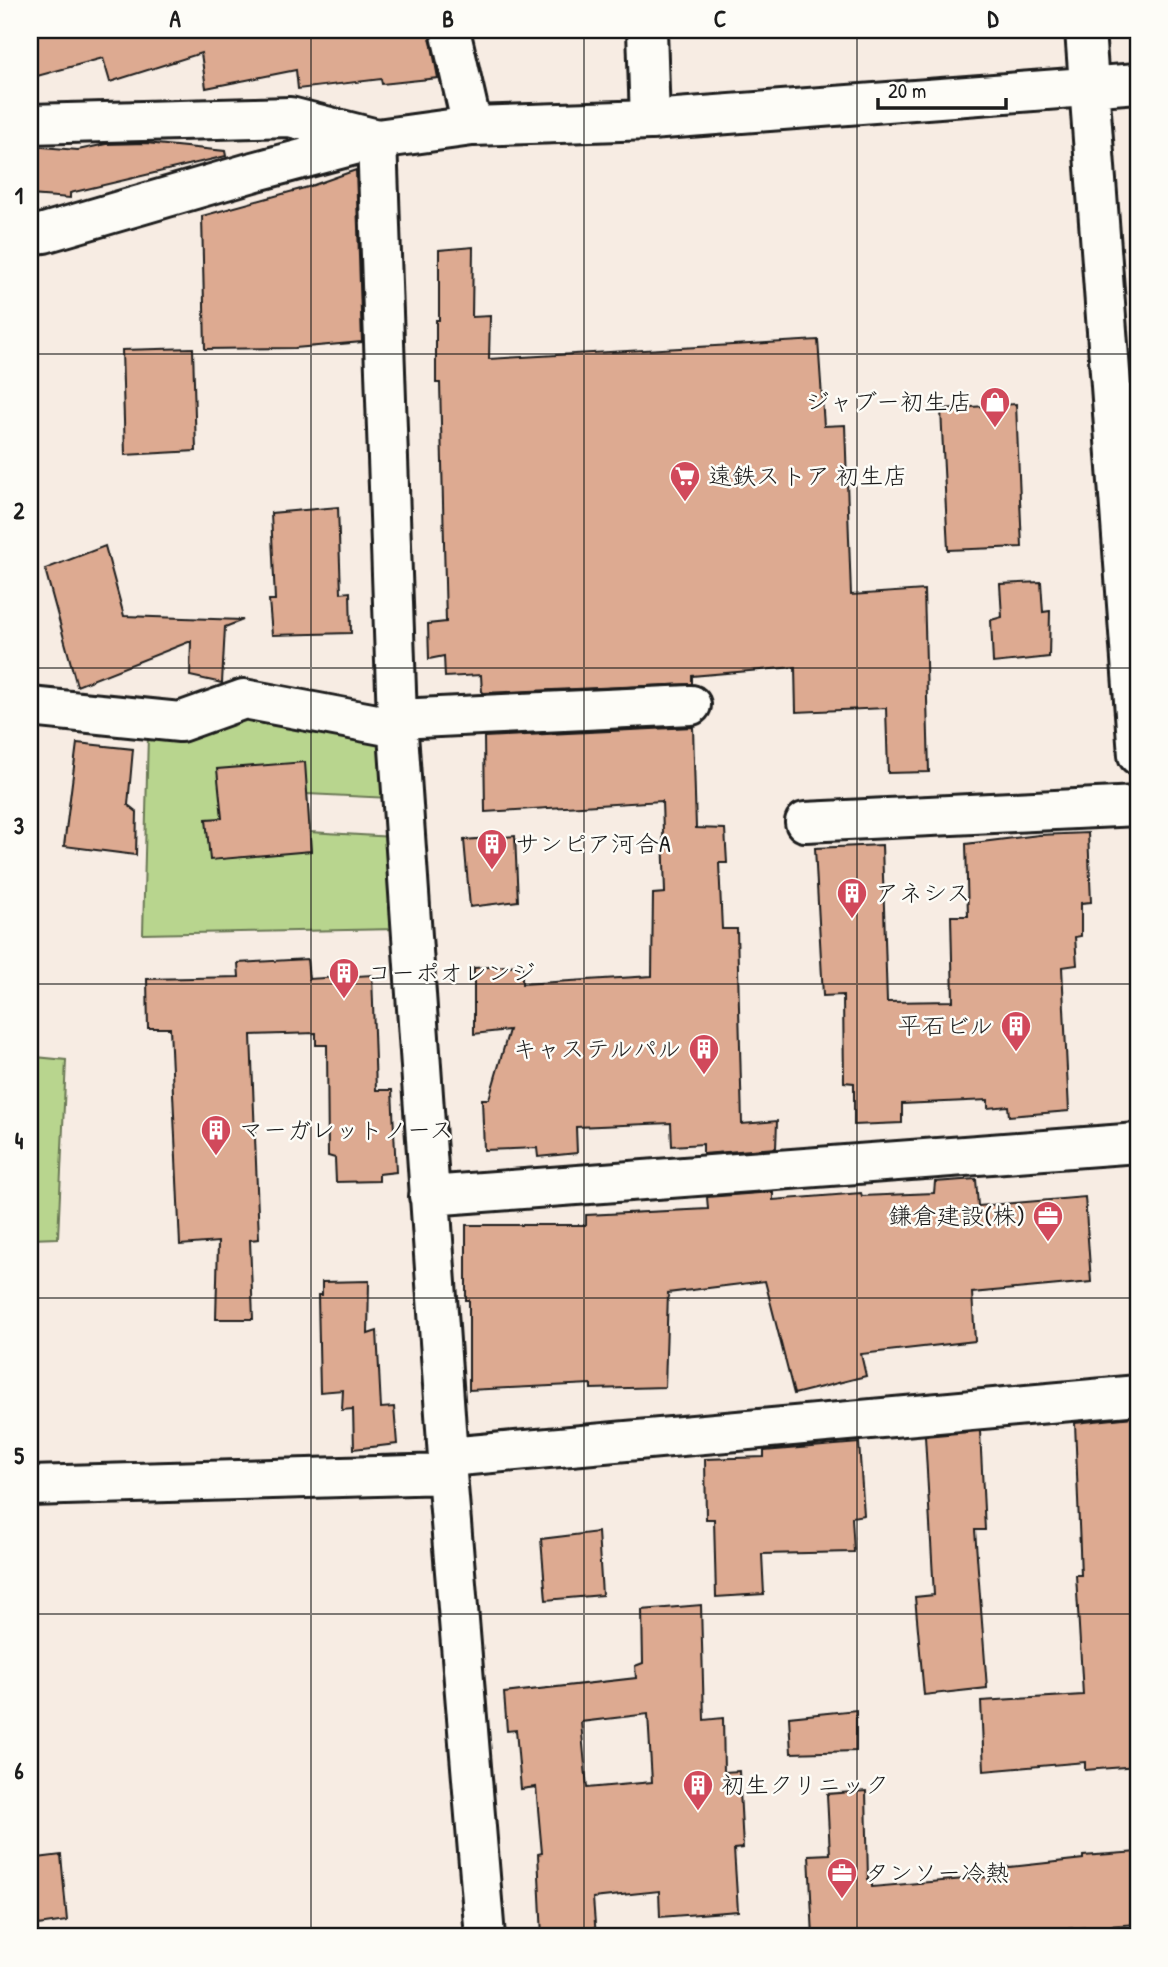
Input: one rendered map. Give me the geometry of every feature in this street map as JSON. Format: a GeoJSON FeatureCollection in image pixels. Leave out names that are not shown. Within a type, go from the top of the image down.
{"type":"FeatureCollection","features":[{"type":"Feature","properties":{"kind":"street"},"geometry":{"type":"LineString","coordinates":[[450,30],[472,126]]}},
{"type":"Feature","properties":{"kind":"street"},"geometry":{"type":"LineString","coordinates":[[648,30],[650,120]]}},
{"type":"Feature","properties":{"kind":"street"},"geometry":{"type":"LineString","coordinates":[[1085,30],[1088,88],[1129,509],[1138,748]]}},
{"type":"Feature","properties":{"kind":"street"},"geometry":{"type":"LineString","coordinates":[[30,235],[377,139],[472,126],[650,120],[1138,83]]}},
{"type":"Feature","properties":{"kind":"street"},"geometry":{"type":"LineString","coordinates":[[30,124],[290,117],[377,139]]}},
{"type":"Feature","properties":{"kind":"street"},"geometry":{"type":"LineString","coordinates":[[377,139],[398,724],[447,1465],[485,1937]]}},
{"type":"Feature","properties":{"kind":"street"},"geometry":{"type":"LineString","coordinates":[[30,707],[180,722],[244,699],[398,724],[691,705]]}},
{"type":"Feature","properties":{"kind":"street"},"geometry":{"type":"LineString","coordinates":[[805,822],[1138,806]]}},
{"type":"Feature","properties":{"kind":"street"},"geometry":{"type":"LineString","coordinates":[[429,1196],[1138,1143]]}},
{"type":"Feature","properties":{"kind":"street"},"geometry":{"type":"LineString","coordinates":[[30,1486],[447,1465],[1138,1395]]}},
{"type":"Feature","properties":{"kind":"green space"},"geometry":{"type":"Polygon","coordinates":[[[244,713],[385,741],[390,798],[307,794],[310,832],[393,837],[397,929],[143,934],[148,734],[244,713]]]}},
{"type":"Feature","properties":{"kind":"green space"},"geometry":{"type":"Polygon","coordinates":[[[30,770],[36,1057],[66,1060],[58,1238],[30,1239],[30,770]]]}},
{"type":"Feature","properties":{"kind":"building"},"geometry":{"type":"Polygon","coordinates":[[[30,30],[429,30],[438,78],[382,84],[381,79],[298,89],[296,70],[206,88],[201,53],[110,82],[103,58],[30,78],[30,30]]]}},
{"type":"Feature","properties":{"kind":"building"},"geometry":{"type":"Polygon","coordinates":[[[146,143],[225,151],[226,156],[70,193],[70,198],[30,195],[30,146],[78,150],[106,144],[146,143]]]}},
{"type":"Feature","properties":{"kind":"building"},"geometry":{"type":"Polygon","coordinates":[[[356,170],[362,342],[295,348],[205,349],[202,216],[308,187],[356,170]]]}},
{"type":"Feature","properties":{"kind":"building"},"geometry":{"type":"Polygon","coordinates":[[[473,247],[472,317],[490,316],[489,359],[818,340],[824,426],[845,425],[851,595],[924,590],[929,772],[888,773],[886,708],[796,712],[795,667],[692,676],[692,684],[484,693],[481,675],[445,677],[444,656],[429,659],[428,624],[446,622],[440,383],[436,383],[439,250],[473,247]]]}},
{"type":"Feature","properties":{"kind":"building"},"geometry":{"type":"Polygon","coordinates":[[[193,348],[196,451],[125,455],[122,350],[193,348]]]}},
{"type":"Feature","properties":{"kind":"building"},"geometry":{"type":"Polygon","coordinates":[[[1016,404],[1022,547],[948,550],[941,409],[1016,404]]]}},
{"type":"Feature","properties":{"kind":"building"},"geometry":{"type":"Polygon","coordinates":[[[338,507],[341,593],[350,592],[351,633],[272,635],[269,600],[275,600],[271,513],[338,507]]]}},
{"type":"Feature","properties":{"kind":"building"},"geometry":{"type":"Polygon","coordinates":[[[105,546],[124,616],[243,620],[225,627],[222,683],[190,676],[191,641],[77,686],[45,569],[105,546]]]}},
{"type":"Feature","properties":{"kind":"building"},"geometry":{"type":"Polygon","coordinates":[[[1041,582],[1043,612],[1050,611],[1049,657],[993,663],[991,620],[1002,617],[1000,584],[1041,582]]]}},
{"type":"Feature","properties":{"kind":"building"},"geometry":{"type":"Polygon","coordinates":[[[693,727],[696,828],[725,829],[727,863],[719,863],[722,929],[737,929],[742,1124],[777,1121],[776,1148],[703,1154],[703,1144],[672,1146],[671,1123],[576,1127],[577,1153],[538,1157],[537,1148],[484,1150],[482,1099],[489,1099],[509,1030],[474,1034],[474,968],[522,965],[522,984],[652,976],[653,894],[665,893],[662,801],[485,812],[484,737],[693,727]]]}},
{"type":"Feature","properties":{"kind":"building"},"geometry":{"type":"Polygon","coordinates":[[[77,743],[133,749],[128,805],[137,812],[136,855],[64,846],[77,743]]]}},
{"type":"Feature","properties":{"kind":"building"},"geometry":{"type":"Polygon","coordinates":[[[305,762],[311,851],[210,860],[206,819],[222,818],[217,769],[305,762]]]}},
{"type":"Feature","properties":{"kind":"building"},"geometry":{"type":"Polygon","coordinates":[[[1088,833],[1091,902],[1081,903],[1081,936],[1075,937],[1077,965],[1062,967],[1069,1111],[1009,1116],[1008,1106],[988,1108],[988,1100],[902,1104],[902,1123],[854,1125],[854,1083],[844,1082],[843,995],[823,996],[815,848],[882,845],[887,1002],[953,1001],[951,916],[968,916],[966,844],[1039,835],[1088,833]]]}},
{"type":"Feature","properties":{"kind":"building","name":"サンピア河合A"},"geometry":{"type":"Polygon","coordinates":[[[515,836],[518,901],[470,907],[464,840],[515,836]]]}},
{"type":"Feature","properties":{"kind":"building"},"geometry":{"type":"Polygon","coordinates":[[[307,959],[309,979],[372,975],[376,1090],[392,1090],[396,1172],[379,1174],[379,1181],[336,1182],[335,1158],[328,1156],[327,1045],[316,1045],[316,1033],[251,1035],[259,1239],[250,1240],[253,1319],[216,1319],[218,1242],[180,1245],[170,1028],[148,1028],[147,979],[239,977],[238,963],[307,959]]]}},
{"type":"Feature","properties":{"kind":"building"},"geometry":{"type":"Polygon","coordinates":[[[976,1179],[978,1206],[1085,1197],[1091,1282],[972,1293],[975,1341],[861,1354],[866,1376],[794,1394],[765,1281],[668,1293],[665,1387],[591,1389],[591,1384],[469,1390],[466,1225],[586,1225],[586,1215],[708,1209],[707,1197],[773,1192],[773,1200],[861,1193],[862,1196],[934,1193],[935,1182],[976,1179]]]}},
{"type":"Feature","properties":{"kind":"building"},"geometry":{"type":"Polygon","coordinates":[[[369,1281],[368,1334],[377,1331],[381,1408],[394,1407],[397,1444],[354,1449],[353,1409],[342,1410],[343,1390],[320,1392],[318,1295],[322,1295],[322,1282],[369,1281]]]}},
{"type":"Feature","properties":{"kind":"building"},"geometry":{"type":"Polygon","coordinates":[[[1133,1417],[1138,1504],[1138,1766],[1085,1770],[1085,1762],[984,1771],[981,1701],[1083,1695],[1076,1575],[1081,1575],[1075,1423],[1133,1417]]]}},
{"type":"Feature","properties":{"kind":"building"},"geometry":{"type":"Polygon","coordinates":[[[980,1431],[985,1530],[975,1530],[987,1688],[924,1695],[915,1597],[934,1595],[925,1436],[980,1431]]]}},
{"type":"Feature","properties":{"kind":"building"},"geometry":{"type":"Polygon","coordinates":[[[859,1443],[864,1515],[852,1517],[854,1552],[762,1554],[764,1594],[716,1597],[714,1519],[706,1519],[705,1459],[764,1457],[764,1451],[859,1443]]]}},
{"type":"Feature","properties":{"kind":"building"},"geometry":{"type":"Polygon","coordinates":[[[598,1532],[602,1595],[546,1600],[541,1539],[598,1532]]]}},
{"type":"Feature","properties":{"kind":"building"},"geometry":{"type":"Polygon","coordinates":[[[701,1605],[704,1720],[723,1718],[724,1772],[739,1771],[743,1848],[734,1849],[738,1911],[660,1917],[659,1891],[593,1898],[596,1937],[542,1937],[538,1854],[542,1853],[536,1787],[521,1789],[516,1730],[507,1731],[504,1693],[636,1678],[635,1666],[643,1663],[642,1610],[701,1605]],[[648,1714],[581,1722],[587,1788],[652,1782],[648,1714]]]}},
{"type":"Feature","properties":{"kind":"building"},"geometry":{"type":"Polygon","coordinates":[[[856,1710],[856,1751],[791,1753],[789,1717],[856,1710]]]}},
{"type":"Feature","properties":{"kind":"building"},"geometry":{"type":"Polygon","coordinates":[[[866,1791],[868,1880],[872,1880],[872,1887],[1000,1876],[1000,1868],[1083,1859],[1083,1856],[1138,1852],[1138,1924],[1066,1929],[1067,1937],[813,1937],[809,1855],[830,1854],[827,1794],[866,1791]]]}},
{"type":"Feature","properties":{"kind":"building"},"geometry":{"type":"Polygon","coordinates":[[[61,1855],[67,1921],[30,1926],[30,1859],[61,1855]]]}},
{"type":"Feature","properties":{"kind":"place","name":"ジャブー初生店"},"geometry":{"type":"Point","coordinates":[995,429]}},
{"type":"Feature","properties":{"kind":"place","name":"遠鉄ストア 初生店"},"geometry":{"type":"Point","coordinates":[685,503]}},
{"type":"Feature","properties":{"kind":"place","name":"サンピア河合A"},"geometry":{"type":"Point","coordinates":[492,871]}},
{"type":"Feature","properties":{"kind":"place","name":"アネシス"},"geometry":{"type":"Point","coordinates":[852,920]}},
{"type":"Feature","properties":{"kind":"place","name":"コーポオレンジ"},"geometry":{"type":"Point","coordinates":[344,1000]}},
{"type":"Feature","properties":{"kind":"place","name":"平石ビル"},"geometry":{"type":"Point","coordinates":[1016,1053]}},
{"type":"Feature","properties":{"kind":"place","name":"キャステルパル"},"geometry":{"type":"Point","coordinates":[704,1076]}},
{"type":"Feature","properties":{"kind":"place","name":"マーガレットノース"},"geometry":{"type":"Point","coordinates":[216,1157]}},
{"type":"Feature","properties":{"kind":"place","name":"鎌倉建設(株)"},"geometry":{"type":"Point","coordinates":[1048,1243]}},
{"type":"Feature","properties":{"kind":"place","name":"初生クリニック"},"geometry":{"type":"Point","coordinates":[698,1812]}},
{"type":"Feature","properties":{"kind":"place","name":"タンソー冷熱"},"geometry":{"type":"Point","coordinates":[842,1900]}}]}
